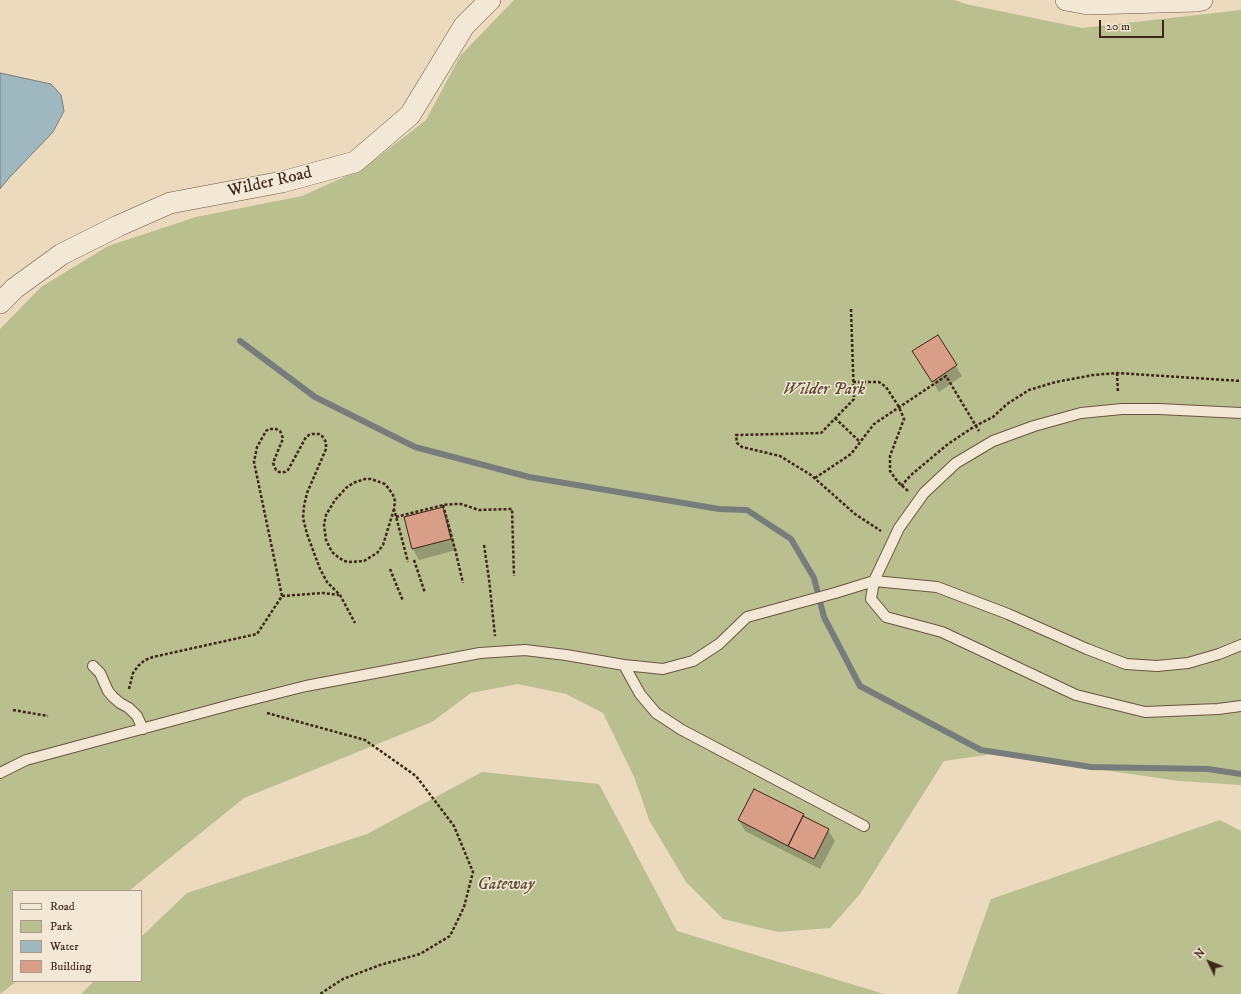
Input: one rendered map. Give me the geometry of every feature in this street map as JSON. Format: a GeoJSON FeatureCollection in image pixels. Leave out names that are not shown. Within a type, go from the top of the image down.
{"type":"FeatureCollection","features":[{"type":"Feature","properties":{"kind":"street","name":"Wilder Road"},"geometry":{"type":"LineString","coordinates":[[0,303],[15,288],[62,254],[118,226],[170,203],[282,182],[355,162],[410,116],[464,26],[490,0]]}},
{"type":"Feature","properties":{"kind":"street"},"geometry":{"type":"LineString","coordinates":[[1066,0],[1088,4],[1202,0]]}},
{"type":"Feature","properties":{"kind":"lane"},"geometry":{"type":"LineString","coordinates":[[1241,413],[1152,409],[1122,409],[1081,413],[1034,426],[993,441],[956,463],[924,493],[899,528],[874,581],[871,599],[886,617],[942,632],[1076,695],[1145,712],[1218,709],[1241,706]]}},
{"type":"Feature","properties":{"kind":"lane"},"geometry":{"type":"LineString","coordinates":[[0,772],[26,760],[142,728],[306,686],[480,653],[525,650],[624,665],[663,669],[693,661],[720,644],[747,618],[874,581],[937,587],[1008,614],[1087,649],[1126,664],[1157,666],[1188,663],[1219,654],[1241,645]]}},
{"type":"Feature","properties":{"kind":"lane"},"geometry":{"type":"LineString","coordinates":[[624,665],[640,694],[656,713],[682,730],[864,826]]}},
{"type":"Feature","properties":{"kind":"lane"},"geometry":{"type":"LineString","coordinates":[[93,666],[100,673],[108,691],[113,697],[129,708],[137,716],[142,728]]}},
{"type":"Feature","properties":{"kind":"path"},"geometry":{"type":"LineString","coordinates":[[851,309],[854,399],[821,433],[736,435],[737,443],[742,447],[780,456],[815,478],[855,514],[894,539]]}},
{"type":"Feature","properties":{"kind":"path"},"geometry":{"type":"LineString","coordinates":[[815,478],[851,454],[874,424],[946,376],[986,445]]}},
{"type":"Feature","properties":{"kind":"path"},"geometry":{"type":"LineString","coordinates":[[853,382],[879,382],[886,387],[900,407],[904,419],[890,456],[890,471],[898,482],[919,500]]}},
{"type":"Feature","properties":{"kind":"path"},"geometry":{"type":"LineString","coordinates":[[835,418],[860,442]]}},
{"type":"Feature","properties":{"kind":"path"},"geometry":{"type":"LineString","coordinates":[[128,693],[133,673],[145,660],[257,634],[282,596],[254,462],[255,452],[266,431],[273,429],[280,431],[283,438],[273,463],[276,470],[279,472],[285,472],[288,470],[306,437],[309,435],[319,434],[326,442],[326,449],[307,493],[303,518],[307,534],[320,569],[327,582],[340,595],[355,623]]}},
{"type":"Feature","properties":{"kind":"path"},"geometry":{"type":"LineString","coordinates":[[394,509],[383,545],[377,553],[364,561],[350,562],[338,558],[332,552],[326,540],[324,525],[326,515],[335,500],[346,488],[358,481],[371,479],[385,484],[393,495],[395,502],[394,509],[408,562]]}},
{"type":"Feature","properties":{"kind":"path"},"geometry":{"type":"LineString","coordinates":[[396,517],[442,505],[461,504],[478,510],[512,509],[514,576]]}},
{"type":"Feature","properties":{"kind":"path"},"geometry":{"type":"LineString","coordinates":[[442,505],[455,549],[463,584]]}},
{"type":"Feature","properties":{"kind":"path"},"geometry":{"type":"LineString","coordinates":[[484,545],[490,579],[497,652]]}},
{"type":"Feature","properties":{"kind":"path"},"geometry":{"type":"LineString","coordinates":[[414,560],[425,593]]}},
{"type":"Feature","properties":{"kind":"path"},"geometry":{"type":"LineString","coordinates":[[390,569],[403,601]]}},
{"type":"Feature","properties":{"kind":"path"},"geometry":{"type":"LineString","coordinates":[[282,596],[323,593],[340,595]]}},
{"type":"Feature","properties":{"kind":"path"},"geometry":{"type":"LineString","coordinates":[[234,704],[365,740],[416,776],[454,826],[473,872],[464,907],[450,936],[420,954],[380,965],[343,978],[320,994]]}},
{"type":"Feature","properties":{"kind":"path"},"geometry":{"type":"LineString","coordinates":[[13,710],[48,716]]}},
{"type":"Feature","properties":{"kind":"green space","name":"Wilder Park"},"geometry":{"type":"Polygon","coordinates":[[[514,0],[954,0],[966,4],[1082,28],[1241,10],[1241,785],[1179,781],[993,754],[944,761],[860,894],[830,928],[778,932],[723,919],[686,882],[649,820],[635,779],[603,713],[566,694],[518,684],[471,693],[432,722],[244,798],[130,890],[12,890],[12,982],[16,982],[0,994],[0,329],[41,287],[108,246],[196,217],[302,196],[364,168],[426,120],[460,56],[514,0]]]}},
{"type":"Feature","properties":{"kind":"green space","name":"Gateway"},"geometry":{"type":"Polygon","coordinates":[[[482,772],[599,784],[677,931],[884,994],[81,994],[93,982],[142,982],[142,936],[187,893],[367,834],[482,772]]]}},
{"type":"Feature","properties":{"kind":"green space"},"geometry":{"type":"Polygon","coordinates":[[[1220,820],[1241,831],[1241,994],[957,994],[991,899],[1220,820]]]}},
{"type":"Feature","properties":{"kind":"water"},"geometry":{"type":"Polygon","coordinates":[[[0,73],[51,84],[61,95],[64,111],[53,132],[0,189],[0,73]]]}},
{"type":"Feature","properties":{"kind":"building"},"geometry":{"type":"Polygon","coordinates":[[[938,335],[957,365],[932,382],[912,351],[938,335]]]}},
{"type":"Feature","properties":{"kind":"building"},"geometry":{"type":"Polygon","coordinates":[[[443,507],[451,539],[412,549],[404,517],[443,507]]]}},
{"type":"Feature","properties":{"kind":"building"},"geometry":{"type":"Polygon","coordinates":[[[754,789],[804,814],[788,846],[738,820],[754,789]]]}},
{"type":"Feature","properties":{"kind":"building"},"geometry":{"type":"Polygon","coordinates":[[[803,816],[829,829],[814,859],[788,846],[803,816]]]}},
{"type":"Feature","properties":{"kind":"waterway"},"geometry":{"type":"LineString","coordinates":[[240,341],[315,397],[415,447],[529,477],[719,509],[747,510],[791,539],[814,578],[824,617],[860,686],[981,750],[1091,767],[1208,769],[1241,774]]}}]}
